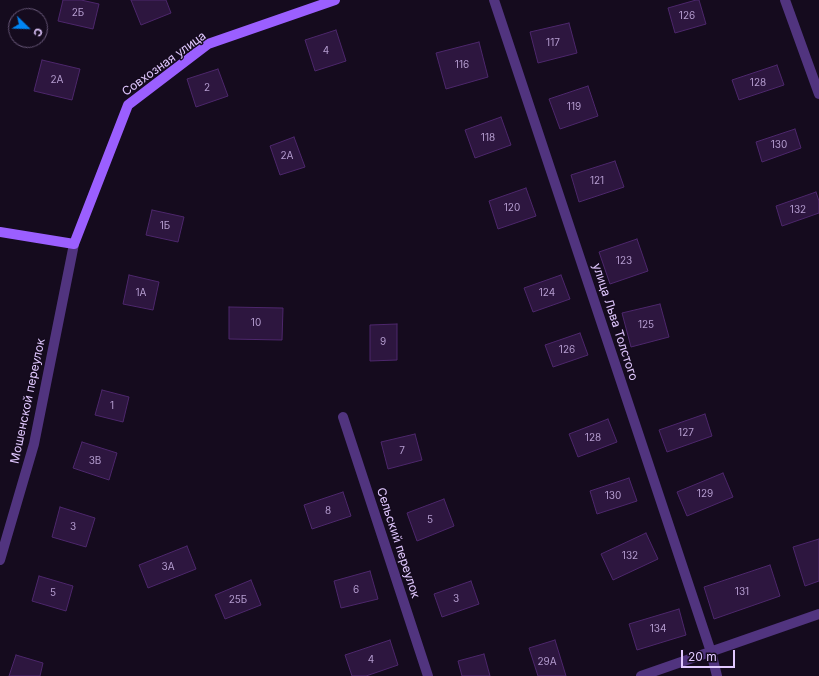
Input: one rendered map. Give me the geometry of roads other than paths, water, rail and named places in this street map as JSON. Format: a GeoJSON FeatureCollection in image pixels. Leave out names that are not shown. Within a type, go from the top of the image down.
{"type":"FeatureCollection","features":[{"type":"Feature","properties":{"kind":"main road","name":"Совхозная улица"},"geometry":{"type":"LineString","coordinates":[[74,244],[128,105],[208,44],[335,0]]}},
{"type":"Feature","properties":{"kind":"main road"},"geometry":{"type":"LineString","coordinates":[[0,232],[74,244]]}},
{"type":"Feature","properties":{"kind":"street","name":"улица Льва Толстого"},"geometry":{"type":"LineString","coordinates":[[494,0],[712,652],[718,676]]}},
{"type":"Feature","properties":{"kind":"street"},"geometry":{"type":"LineString","coordinates":[[785,0],[819,94]]}},
{"type":"Feature","properties":{"kind":"street","name":"Мошенской переулок"},"geometry":{"type":"LineString","coordinates":[[0,560],[34,444],[74,244]]}},
{"type":"Feature","properties":{"kind":"street","name":"Сельский переулок"},"geometry":{"type":"LineString","coordinates":[[343,417],[428,676]]}},
{"type":"Feature","properties":{"kind":"street"},"geometry":{"type":"LineString","coordinates":[[641,676],[819,614]]}}]}
